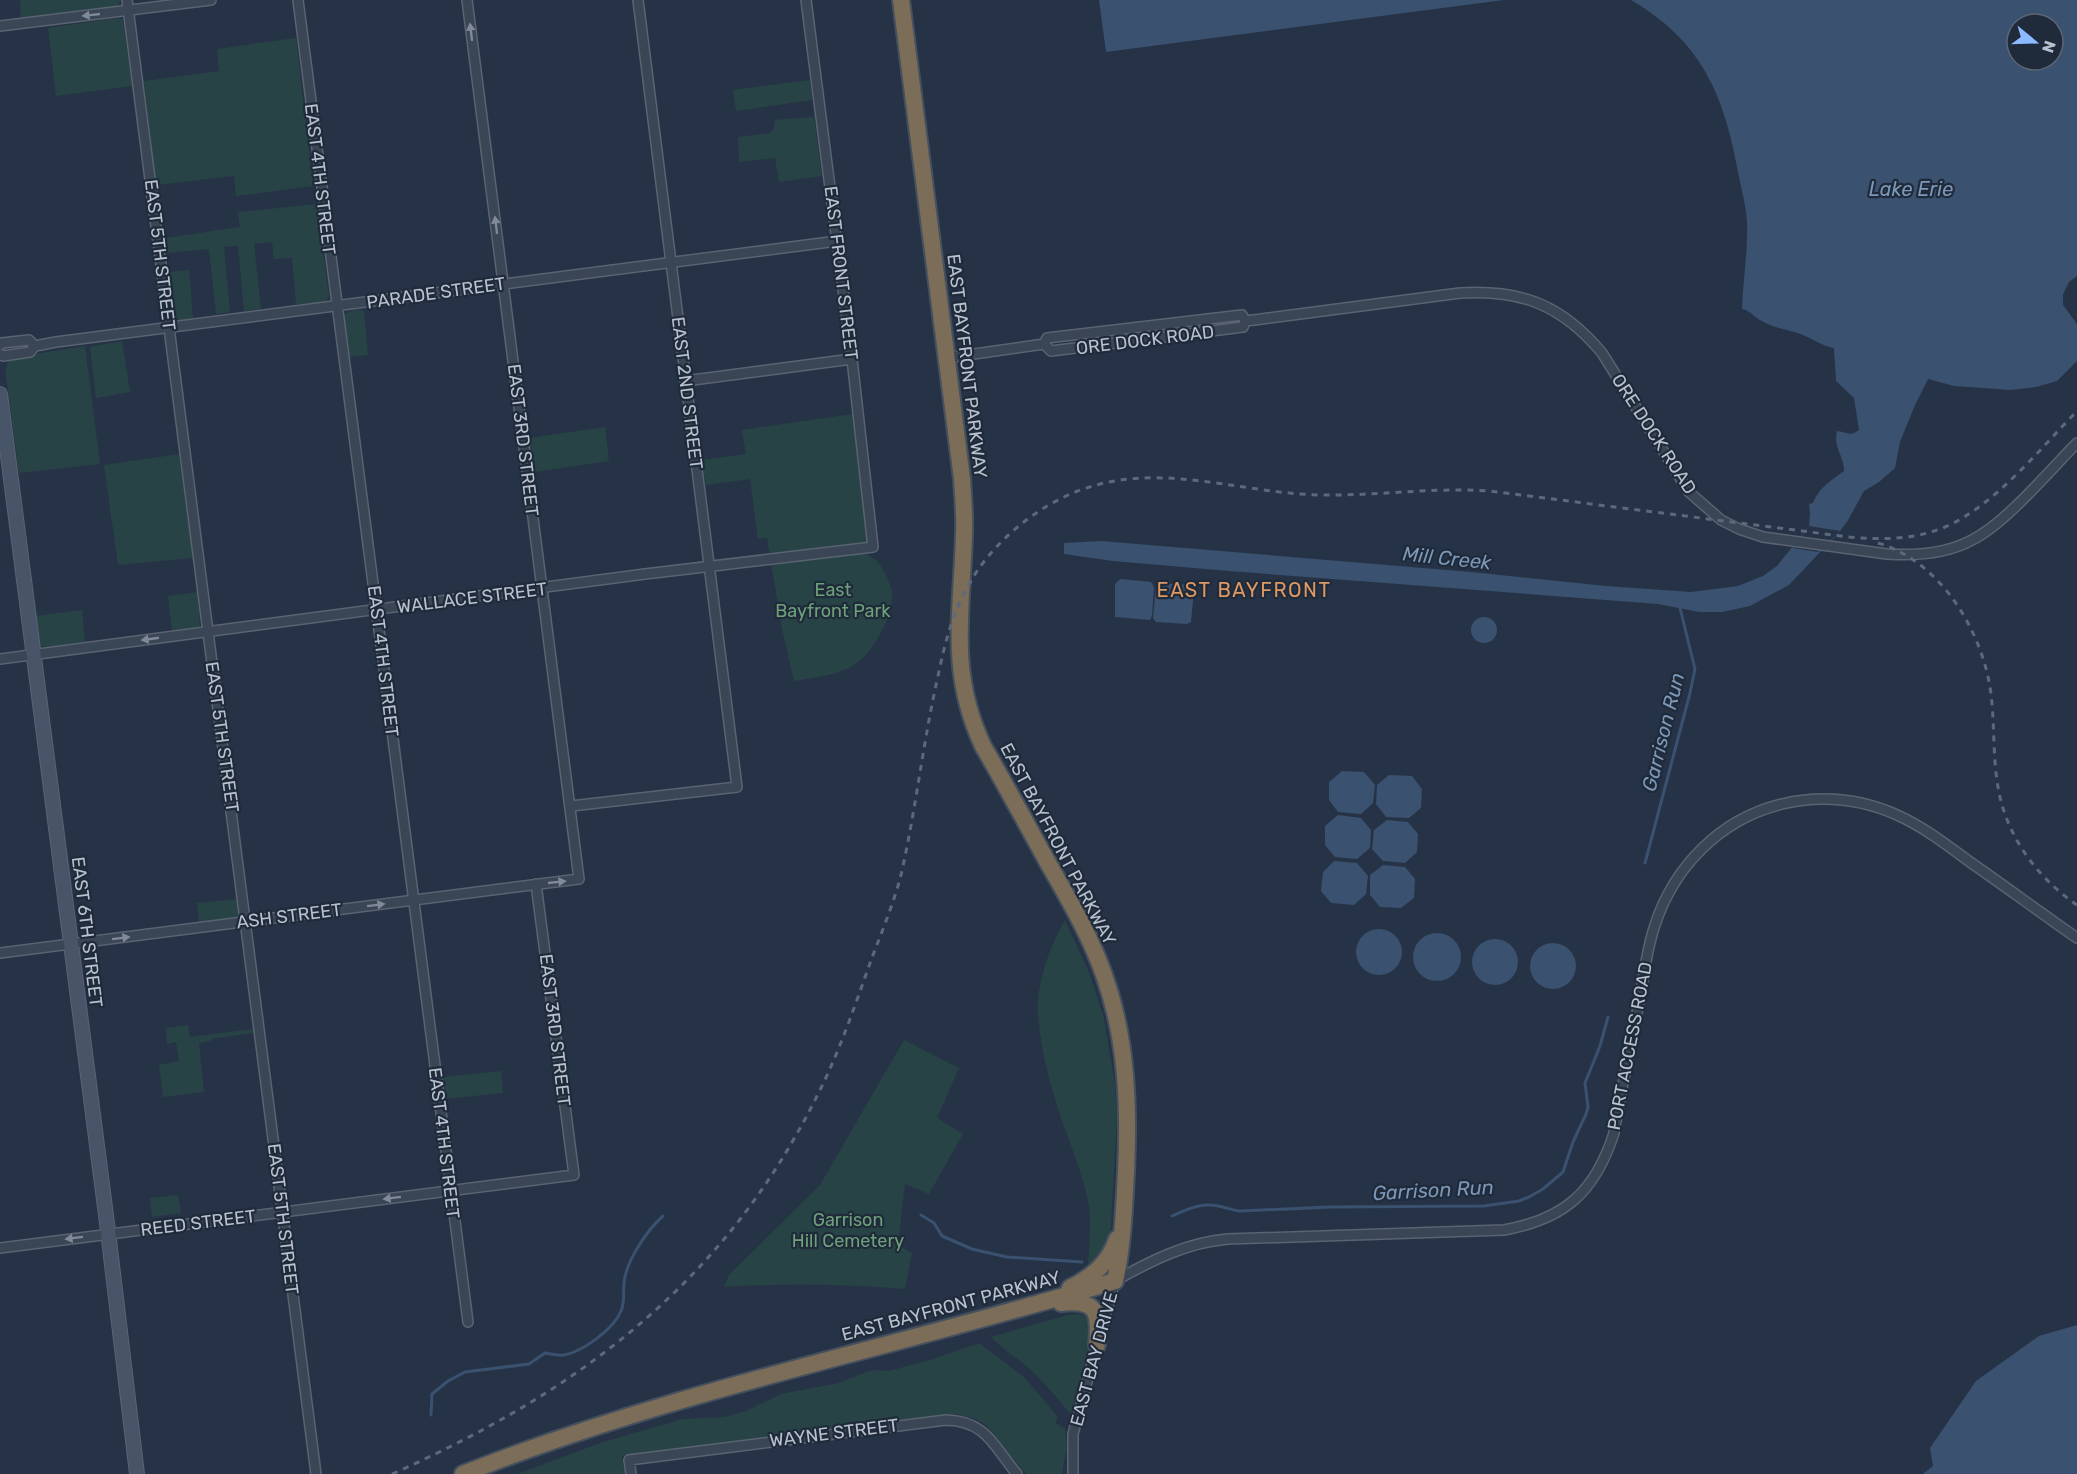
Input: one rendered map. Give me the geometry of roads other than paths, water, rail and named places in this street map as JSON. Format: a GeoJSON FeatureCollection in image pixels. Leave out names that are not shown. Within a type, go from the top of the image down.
{"type":"FeatureCollection","features":[{"type":"Feature","properties":{"kind":"highway","name":"EAST BAYFRONT PARKWAY"},"geometry":{"type":"LineString","coordinates":[[463,1474],[625,1417],[829,1359],[1033,1306],[1115,1281],[1123,1221],[1128,1117],[1120,1032],[1113,1000],[1081,923],[983,746],[974,726],[963,688],[958,630],[964,506],[901,0]]}},
{"type":"Feature","properties":{"kind":"highway"},"geometry":{"type":"LineString","coordinates":[[1033,1306],[1076,1285],[1102,1266],[1114,1247],[1123,1221]]}},
{"type":"Feature","properties":{"kind":"highway"},"geometry":{"type":"LineString","coordinates":[[1033,1306],[1078,1302],[1090,1307],[1098,1319],[1097,1345]]}},
{"type":"Feature","properties":{"kind":"main road","name":"EAST 6TH STREET"},"geometry":{"type":"LineString","coordinates":[[0,394],[137,1474]]}},
{"type":"Feature","properties":{"kind":"street","name":"EAST 5TH STREET"},"geometry":{"type":"LineString","coordinates":[[127,0],[316,1474]]}},
{"type":"Feature","properties":{"kind":"street"},"geometry":{"type":"LineString","coordinates":[[0,26],[211,0]]}},
{"type":"Feature","properties":{"kind":"street","name":"EAST 4TH STREET"},"geometry":{"type":"LineString","coordinates":[[298,0],[468,1322]]}},
{"type":"Feature","properties":{"kind":"street","name":"EAST 3RD STREET"},"geometry":{"type":"LineString","coordinates":[[467,0],[579,879]]}},
{"type":"Feature","properties":{"kind":"street","name":"EAST 2ND STREET"},"geometry":{"type":"LineString","coordinates":[[571,806],[738,786],[638,0]]}},
{"type":"Feature","properties":{"kind":"street","name":"EAST FRONT STREET"},"geometry":{"type":"LineString","coordinates":[[806,0],[852,359],[873,547]]}},
{"type":"Feature","properties":{"kind":"street","name":"PARADE STREET"},"geometry":{"type":"LineString","coordinates":[[0,354],[3,356],[30,352],[35,346],[837,241]]}},
{"type":"Feature","properties":{"kind":"street","name":"ORE DOCK ROAD"},"geometry":{"type":"LineString","coordinates":[[1245,321],[1460,293],[1498,292],[1532,300],[1562,315],[1588,336],[1602,353],[1675,472],[1689,492],[1703,506],[1721,520],[1749,533],[1797,542],[1907,555],[1940,552],[1961,545],[1996,524],[2077,443]]}},
{"type":"Feature","properties":{"kind":"street","name":"ORE DOCK ROAD"},"geometry":{"type":"LineString","coordinates":[[1242,315],[1245,321],[1243,327],[1064,350],[1051,351],[1044,344],[1047,338],[1118,329],[1242,315]]}},
{"type":"Feature","properties":{"kind":"street","name":"PARADE STREET"},"geometry":{"type":"LineString","coordinates":[[0,345],[28,340],[35,346]]}},
{"type":"Feature","properties":{"kind":"street","name":"ORE DOCK ROAD"},"geometry":{"type":"LineString","coordinates":[[946,358],[1044,344]]}},
{"type":"Feature","properties":{"kind":"street"},"geometry":{"type":"LineString","coordinates":[[685,381],[852,359]]}},
{"type":"Feature","properties":{"kind":"street","name":"WALLACE STREET"},"geometry":{"type":"LineString","coordinates":[[0,659],[873,547]]}},
{"type":"Feature","properties":{"kind":"street","name":"PORT ACCESS ROAD"},"geometry":{"type":"LineString","coordinates":[[1115,1281],[1156,1260],[1206,1242],[1228,1239],[1490,1232],[1524,1227],[1559,1212],[1586,1189],[1609,1148],[1652,937],[1664,901],[1682,870],[1710,841],[1738,822],[1769,807],[1829,799],[1871,805],[1897,815],[1932,835],[2077,938]]}},
{"type":"Feature","properties":{"kind":"street","name":"ASH STREET"},"geometry":{"type":"LineString","coordinates":[[0,953],[579,879]]}},
{"type":"Feature","properties":{"kind":"street","name":"EAST 3RD STREET"},"geometry":{"type":"LineString","coordinates":[[536,884],[574,1175]]}},
{"type":"Feature","properties":{"kind":"street","name":"REED STREET"},"geometry":{"type":"LineString","coordinates":[[0,1248],[574,1175]]}},
{"type":"Feature","properties":{"kind":"street","name":"EAST BAY DRIVE"},"geometry":{"type":"LineString","coordinates":[[1073,1474],[1073,1434],[1115,1281]]}},
{"type":"Feature","properties":{"kind":"street","name":"WAYNE STREET"},"geometry":{"type":"LineString","coordinates":[[631,1474],[629,1460],[830,1433],[953,1420],[970,1424],[982,1431],[1017,1474]]}},
{"type":"Feature","properties":{"kind":"water"},"geometry":{"type":"Polygon","coordinates":[[[1099,0],[1504,0],[1106,52],[1099,0]]]}},
{"type":"Feature","properties":{"kind":"water","name":"Lake Erie"},"geometry":{"type":"Polygon","coordinates":[[[1631,0],[2077,0],[2077,276],[2069,282],[2063,294],[2063,305],[2077,324],[2077,361],[2057,381],[2036,387],[2011,390],[1954,386],[1928,379],[1900,442],[1895,468],[1864,491],[1840,531],[1789,585],[1750,606],[1722,612],[1699,612],[1658,604],[1113,561],[1064,554],[1064,543],[1101,541],[1691,592],[1738,586],[1763,576],[1777,566],[1809,526],[1809,504],[1813,503],[1826,485],[1844,471],[1836,437],[1837,431],[1851,434],[1859,430],[1854,398],[1836,381],[1834,348],[1798,333],[1767,324],[1742,309],[1747,222],[1733,148],[1718,97],[1707,74],[1676,34],[1656,16],[1631,0]]]}},
{"type":"Feature","properties":{"kind":"water"},"geometry":{"type":"Polygon","coordinates":[[[1120,579],[1151,582],[1154,587],[1150,620],[1115,617],[1115,584],[1120,579]]]}},
{"type":"Feature","properties":{"kind":"water"},"geometry":{"type":"Polygon","coordinates":[[[1160,583],[1191,585],[1194,590],[1191,622],[1187,624],[1156,622],[1153,618],[1156,587],[1160,583]]]}},
{"type":"Feature","properties":{"kind":"water"},"geometry":{"type":"Polygon","coordinates":[[[1484,617],[1493,621],[1497,630],[1493,639],[1484,643],[1475,639],[1471,630],[1475,621],[1484,617]]]}},
{"type":"Feature","properties":{"kind":"water"},"geometry":{"type":"Polygon","coordinates":[[[1342,771],[1364,772],[1375,785],[1373,803],[1361,814],[1338,812],[1329,800],[1329,782],[1342,771]]]}},
{"type":"Feature","properties":{"kind":"water"},"geometry":{"type":"Polygon","coordinates":[[[1389,775],[1412,776],[1422,789],[1421,808],[1409,818],[1386,817],[1376,804],[1377,785],[1389,775]]]}},
{"type":"Feature","properties":{"kind":"water"},"geometry":{"type":"Polygon","coordinates":[[[1338,815],[1361,818],[1371,830],[1370,848],[1357,859],[1335,857],[1325,845],[1325,826],[1338,815]]]}},
{"type":"Feature","properties":{"kind":"water"},"geometry":{"type":"Polygon","coordinates":[[[1387,820],[1408,822],[1418,834],[1417,852],[1405,863],[1383,861],[1372,849],[1374,830],[1387,820]]]}},
{"type":"Feature","properties":{"kind":"water"},"geometry":{"type":"Polygon","coordinates":[[[1334,861],[1357,863],[1368,876],[1366,894],[1354,905],[1331,903],[1321,891],[1323,872],[1334,861]]]}},
{"type":"Feature","properties":{"kind":"water"},"geometry":{"type":"Polygon","coordinates":[[[1383,865],[1405,867],[1415,879],[1414,898],[1401,908],[1380,907],[1370,895],[1370,875],[1383,865]]]}},
{"type":"Feature","properties":{"kind":"water"},"geometry":{"type":"Polygon","coordinates":[[[1384,929],[1396,935],[1401,943],[1401,961],[1396,969],[1388,974],[1374,975],[1366,972],[1359,965],[1356,947],[1359,939],[1366,932],[1384,929]]]}},
{"type":"Feature","properties":{"kind":"water"},"geometry":{"type":"Polygon","coordinates":[[[1437,933],[1454,940],[1461,957],[1454,974],[1437,981],[1420,974],[1413,957],[1420,940],[1437,933]]]}},
{"type":"Feature","properties":{"kind":"water"},"geometry":{"type":"Polygon","coordinates":[[[1495,939],[1504,940],[1511,946],[1517,953],[1517,971],[1511,978],[1504,984],[1495,985],[1486,984],[1479,978],[1473,971],[1472,962],[1473,953],[1479,946],[1486,940],[1495,939]]]}},
{"type":"Feature","properties":{"kind":"water"},"geometry":{"type":"Polygon","coordinates":[[[1558,943],[1570,949],[1575,957],[1575,975],[1570,983],[1562,988],[1548,989],[1540,986],[1533,979],[1530,961],[1533,953],[1540,946],[1558,943]]]}},
{"type":"Feature","properties":{"kind":"water"},"geometry":{"type":"Polygon","coordinates":[[[2077,1325],[2077,1474],[1923,1474],[1933,1466],[1930,1448],[1976,1381],[2039,1336],[2077,1325]]]}},
{"type":"Feature","properties":{"kind":"waterway","name":"Garrison Run"},"geometry":{"type":"LineString","coordinates":[[1645,863],[1695,669],[1680,608]]}},
{"type":"Feature","properties":{"kind":"waterway","name":"Garrison Run"},"geometry":{"type":"LineString","coordinates":[[1172,1216],[1205,1205],[1240,1211],[1330,1207],[1484,1206],[1519,1201],[1529,1197],[1543,1189],[1563,1172],[1586,1114],[1588,1107],[1585,1083],[1600,1046],[1608,1017]]}},
{"type":"Feature","properties":{"kind":"waterway","name":"Garrison Run"},"geometry":{"type":"LineString","coordinates":[[921,1215],[934,1223],[942,1236],[972,1249],[1007,1257],[1082,1262]]}},
{"type":"Feature","properties":{"kind":"waterway","name":"Garrison Run"},"geometry":{"type":"LineString","coordinates":[[431,1415],[432,1394],[448,1381],[465,1372],[529,1364],[545,1353],[564,1355],[588,1345],[605,1332],[622,1308],[624,1283],[633,1256],[650,1229],[663,1216]]}},
{"type":"Feature","properties":{"kind":"railway"},"geometry":{"type":"LineString","coordinates":[[392,1474],[460,1442],[524,1406],[584,1367],[640,1324],[691,1276],[738,1222],[780,1163],[833,1062],[895,895],[906,850],[933,701],[954,615],[979,568],[1012,532],[1037,512],[1064,497],[1096,485],[1128,479],[1160,478],[1321,495],[1447,490],[1490,491],[1849,537],[1898,538],[1933,531],[1963,518],[1999,491],[2077,411]]}},
{"type":"Feature","properties":{"kind":"railway"},"geometry":{"type":"LineString","coordinates":[[1878,543],[1900,552],[1920,565],[1938,581],[1966,620],[1985,664],[1990,687],[1996,776],[2007,820],[2022,848],[2041,874],[2077,905]]}},
{"type":"Feature","properties":{"kind":"district","name":"EAST BAYFRONT"},"geometry":{"type":"Point","coordinates":[1244,590]}},
{"type":"Feature","properties":{"kind":"water label","name":"Mill Creek"},"geometry":{"type":"Point","coordinates":[1447,558]}},
{"type":"Feature","properties":{"kind":"park label","name":"East Bayfront Park"},"geometry":{"type":"Point","coordinates":[833,600]}},
{"type":"Feature","properties":{"kind":"park label","name":"Garrison Hill Cemetery"},"geometry":{"type":"Point","coordinates":[848,1230]}}]}
